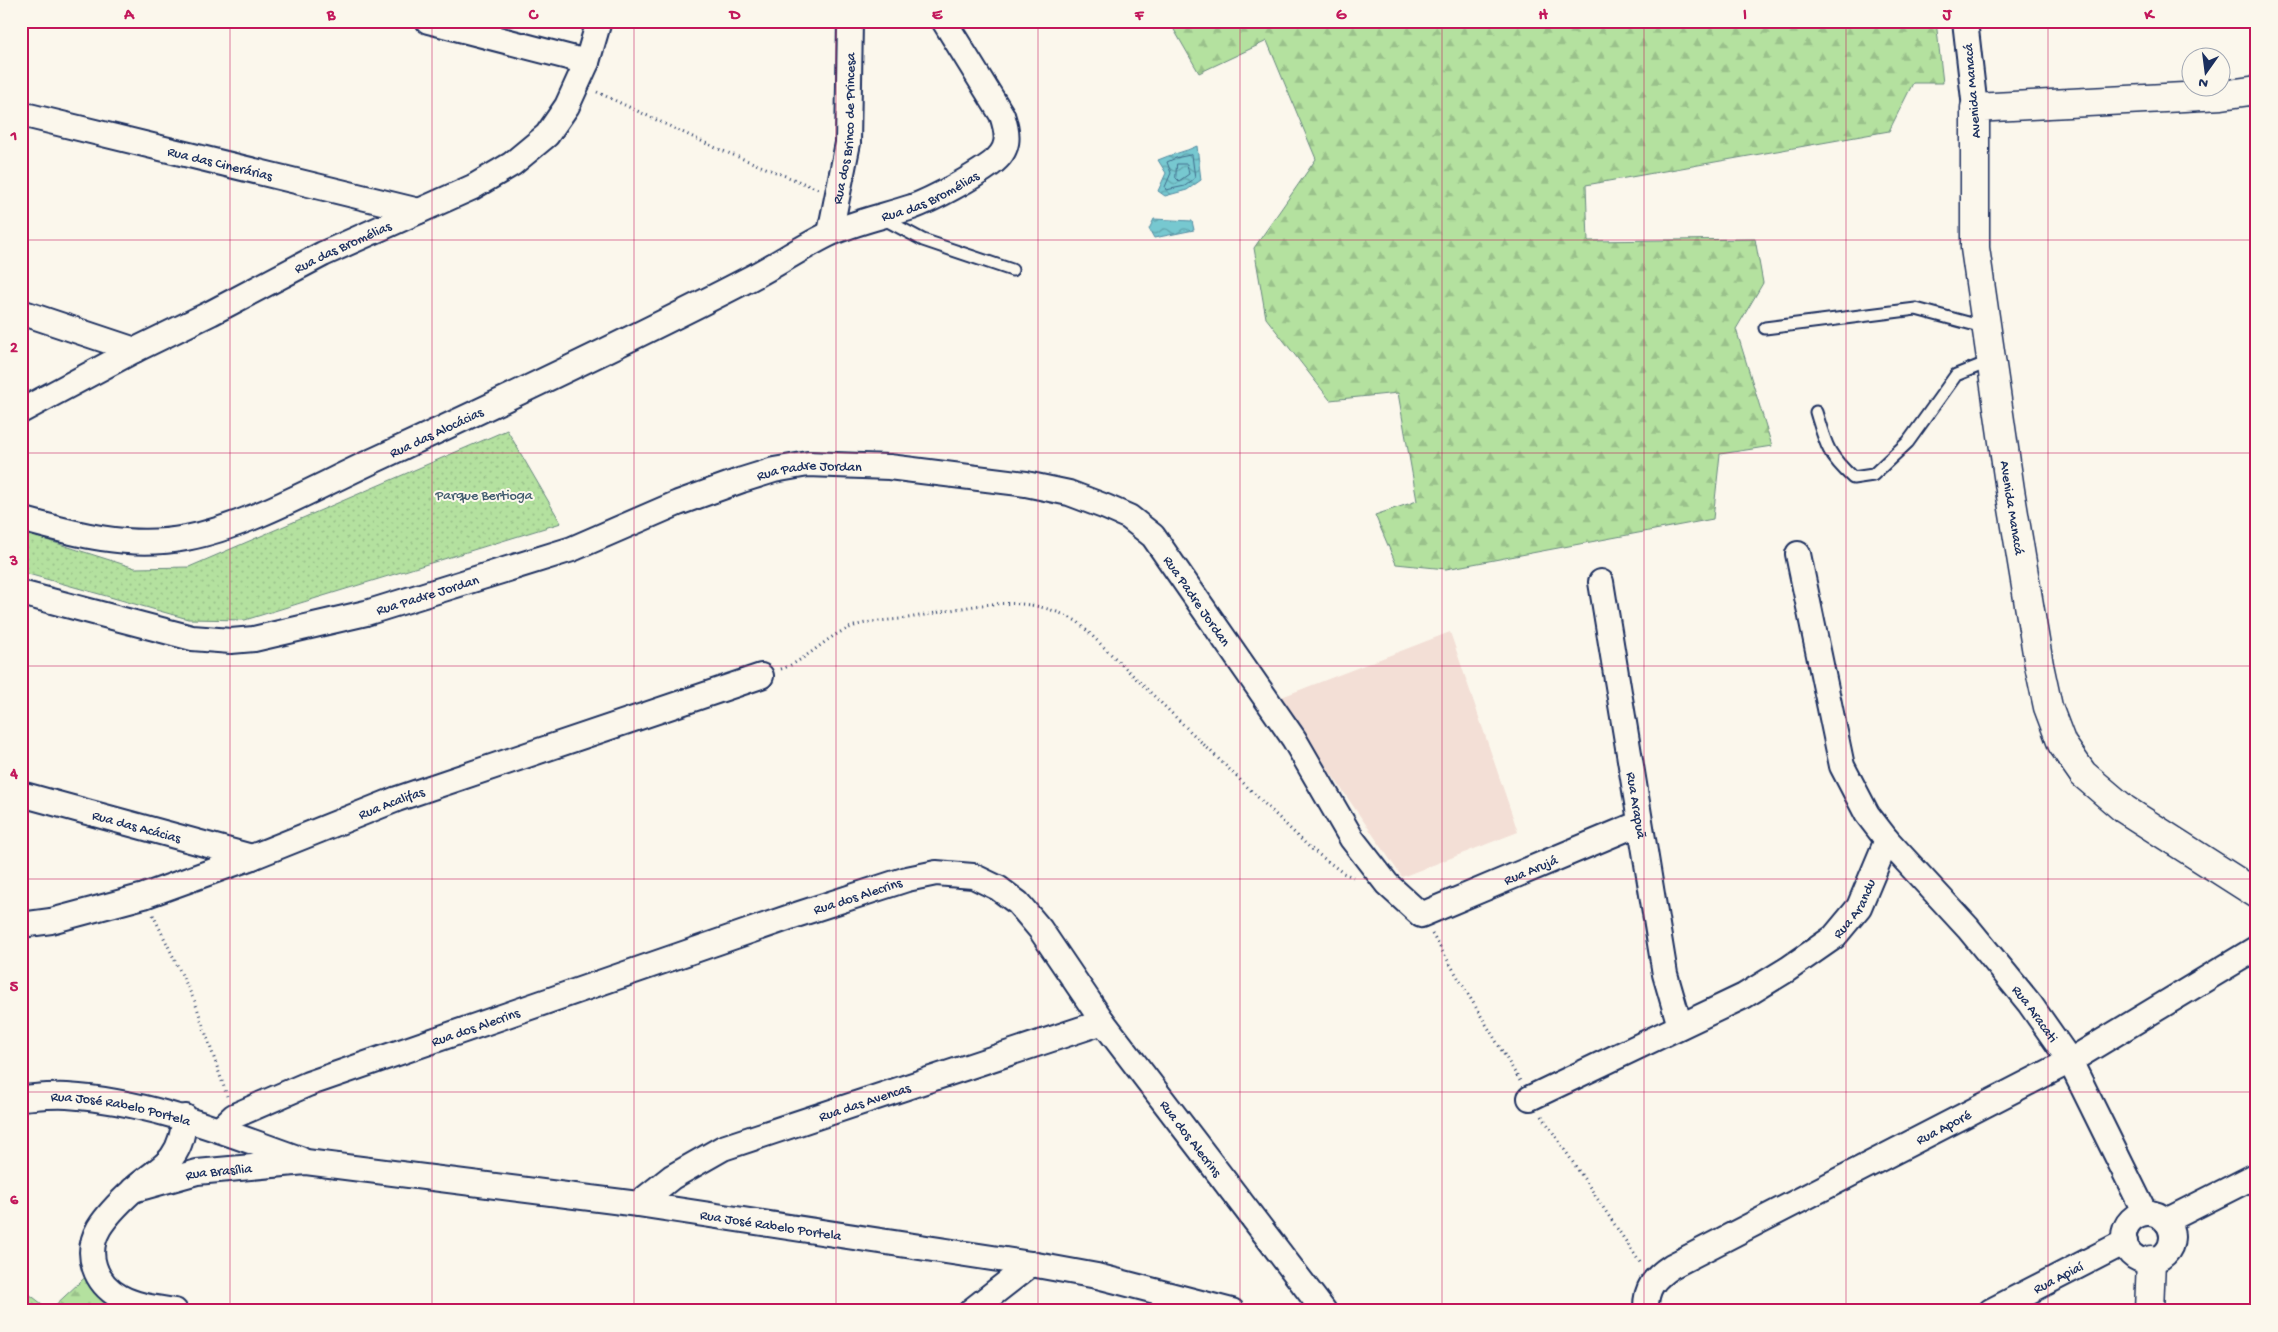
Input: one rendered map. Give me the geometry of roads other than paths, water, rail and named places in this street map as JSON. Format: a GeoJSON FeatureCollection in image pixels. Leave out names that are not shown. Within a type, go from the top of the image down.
{"type":"FeatureCollection","features":[{"type":"Feature","properties":{"kind":"street"},"geometry":{"type":"LineString","coordinates":[[428,21],[582,73]]}},
{"type":"Feature","properties":{"kind":"street","name":"Rua das Bromélias"},"geometry":{"type":"LineString","coordinates":[[21,411],[135,350],[211,313],[323,254],[473,187],[512,164],[547,135],[567,106],[582,73],[599,21]]}},
{"type":"Feature","properties":{"kind":"street","name":"Rua dos Brinco de Princesa"},"geometry":{"type":"LineString","coordinates":[[830,233],[848,144],[850,21]]}},
{"type":"Feature","properties":{"kind":"street","name":"Rua das Bromélias"},"geometry":{"type":"LineString","coordinates":[[830,233],[916,206],[992,163],[1006,147],[1007,132],[1002,115],[944,21]]}},
{"type":"Feature","properties":{"kind":"street","name":"Avenida Manacá"},"geometry":{"type":"LineString","coordinates":[[1965,21],[1975,108],[1975,248],[2039,665],[2048,707],[2062,744],[2083,774],[2124,809],[2257,894]]}},
{"type":"Feature","properties":{"kind":"street"},"geometry":{"type":"LineString","coordinates":[[1975,108],[2222,95],[2257,90]]}},
{"type":"Feature","properties":{"kind":"street","name":"Rua das Cinerárias"},"geometry":{"type":"LineString","coordinates":[[21,114],[419,211]]}},
{"type":"Feature","properties":{"kind":"street","name":"Rua das Alocácias"},"geometry":{"type":"LineString","coordinates":[[21,518],[96,538],[131,543],[187,538],[220,528],[260,513],[486,408],[751,278],[830,233]]}},
{"type":"Feature","properties":{"kind":"street"},"geometry":{"type":"LineString","coordinates":[[21,312],[135,350]]}},
{"type":"Feature","properties":{"kind":"street","name":"Rua Padre Jordan"},"geometry":{"type":"LineString","coordinates":[[21,593],[192,638],[231,641],[254,639],[366,612],[572,549],[678,503],[774,470],[808,464],[880,466],[1026,484],[1069,493],[1130,517],[1153,536],[1294,739],[1352,839],[1387,884],[1421,915]]}},
{"type":"Feature","properties":{"kind":"street"},"geometry":{"type":"LineString","coordinates":[[1798,554],[1842,766],[1862,806],[1887,840]]}},
{"type":"Feature","properties":{"kind":"street","name":"Rua Arapuã"},"geometry":{"type":"LineString","coordinates":[[1601,582],[1665,974],[1680,1026]]}},
{"type":"Feature","properties":{"kind":"street","name":"Rua Acalifas"},"geometry":{"type":"LineString","coordinates":[[21,926],[51,921],[144,896],[252,857],[397,799],[761,676]]}},
{"type":"Feature","properties":{"kind":"street","name":"Rua das Acácias"},"geometry":{"type":"LineString","coordinates":[[21,794],[252,857]]}},
{"type":"Feature","properties":{"kind":"street","name":"Rua Arujá"},"geometry":{"type":"LineString","coordinates":[[1421,915],[1640,823]]}},
{"type":"Feature","properties":{"kind":"street","name":"Rua Arandu"},"geometry":{"type":"LineString","coordinates":[[1530,1098],[1744,996],[1834,938],[1859,907],[1887,840]]}},
{"type":"Feature","properties":{"kind":"street","name":"Rua Aracati"},"geometry":{"type":"LineString","coordinates":[[1887,840],[1968,928],[2030,1004],[2070,1061],[2155,1217]]}},
{"type":"Feature","properties":{"kind":"street","name":"Rua dos Alecrins"},"geometry":{"type":"LineString","coordinates":[[226,1123],[308,1084],[757,928],[907,879],[936,873],[973,876],[998,888],[1018,903],[1040,929],[1103,1022],[1324,1311]]}},
{"type":"Feature","properties":{"kind":"street","name":"Rua Aporé"},"geometry":{"type":"LineString","coordinates":[[1646,1311],[1646,1300],[1650,1286],[1660,1274],[1672,1266],[2070,1061],[2257,948]]}},
{"type":"Feature","properties":{"kind":"street","name":"Rua das Avencas"},"geometry":{"type":"LineString","coordinates":[[638,1204],[672,1177],[724,1148],[1103,1022]]}},
{"type":"Feature","properties":{"kind":"street","name":"Rua José Rabelo Portela"},"geometry":{"type":"LineString","coordinates":[[21,1098],[66,1096],[104,1100],[185,1118],[226,1123],[306,1162],[638,1204],[1031,1264],[1096,1276],[1230,1311]]}},
{"type":"Feature","properties":{"kind":"street","name":"Rua Brasília"},"geometry":{"type":"LineString","coordinates":[[175,1311],[144,1306],[120,1297],[105,1285],[94,1269],[92,1246],[99,1228],[133,1190],[174,1155],[183,1135],[185,1118]]}},
{"type":"Feature","properties":{"kind":"street","name":"Rua Brasília"},"geometry":{"type":"LineString","coordinates":[[133,1190],[198,1172],[306,1162]]}},
{"type":"Feature","properties":{"kind":"street"},"geometry":{"type":"LineString","coordinates":[[2155,1217],[2170,1227],[2172,1242],[2164,1254],[2151,1260],[2144,1260],[2132,1254],[2125,1242],[2127,1227],[2138,1216],[2155,1217],[2257,1175]]}},
{"type":"Feature","properties":{"kind":"street","name":"Rua Apiaí"},"geometry":{"type":"LineString","coordinates":[[1995,1310],[2125,1242]]}},
{"type":"Feature","properties":{"kind":"street"},"geometry":{"type":"LineString","coordinates":[[2149,1311],[2151,1260]]}},
{"type":"Feature","properties":{"kind":"street"},"geometry":{"type":"LineString","coordinates":[[971,1311],[1031,1264]]}},
{"type":"Feature","properties":{"kind":"lane"},"geometry":{"type":"LineString","coordinates":[[881,217],[923,240],[1012,270]]}},
{"type":"Feature","properties":{"kind":"lane"},"geometry":{"type":"LineString","coordinates":[[1765,328],[1916,309],[1987,328]]}},
{"type":"Feature","properties":{"kind":"lane"},"geometry":{"type":"LineString","coordinates":[[1816,412],[1827,448],[1840,465],[1853,478],[1873,475],[1908,442],[1956,375],[1992,361]]}},
{"type":"Feature","properties":{"kind":"water"},"geometry":{"type":"Polygon","coordinates":[[[1197,146],[1201,180],[1187,190],[1165,196],[1158,191],[1166,173],[1158,160],[1197,146]]]}},
{"type":"Feature","properties":{"kind":"water"},"geometry":{"type":"Polygon","coordinates":[[[1154,219],[1192,221],[1194,230],[1154,238],[1149,229],[1154,219]]]}},
{"type":"Feature","properties":{"kind":"park label","name":"Parque Bertioga"},"geometry":{"type":"Point","coordinates":[484,494]}}]}
